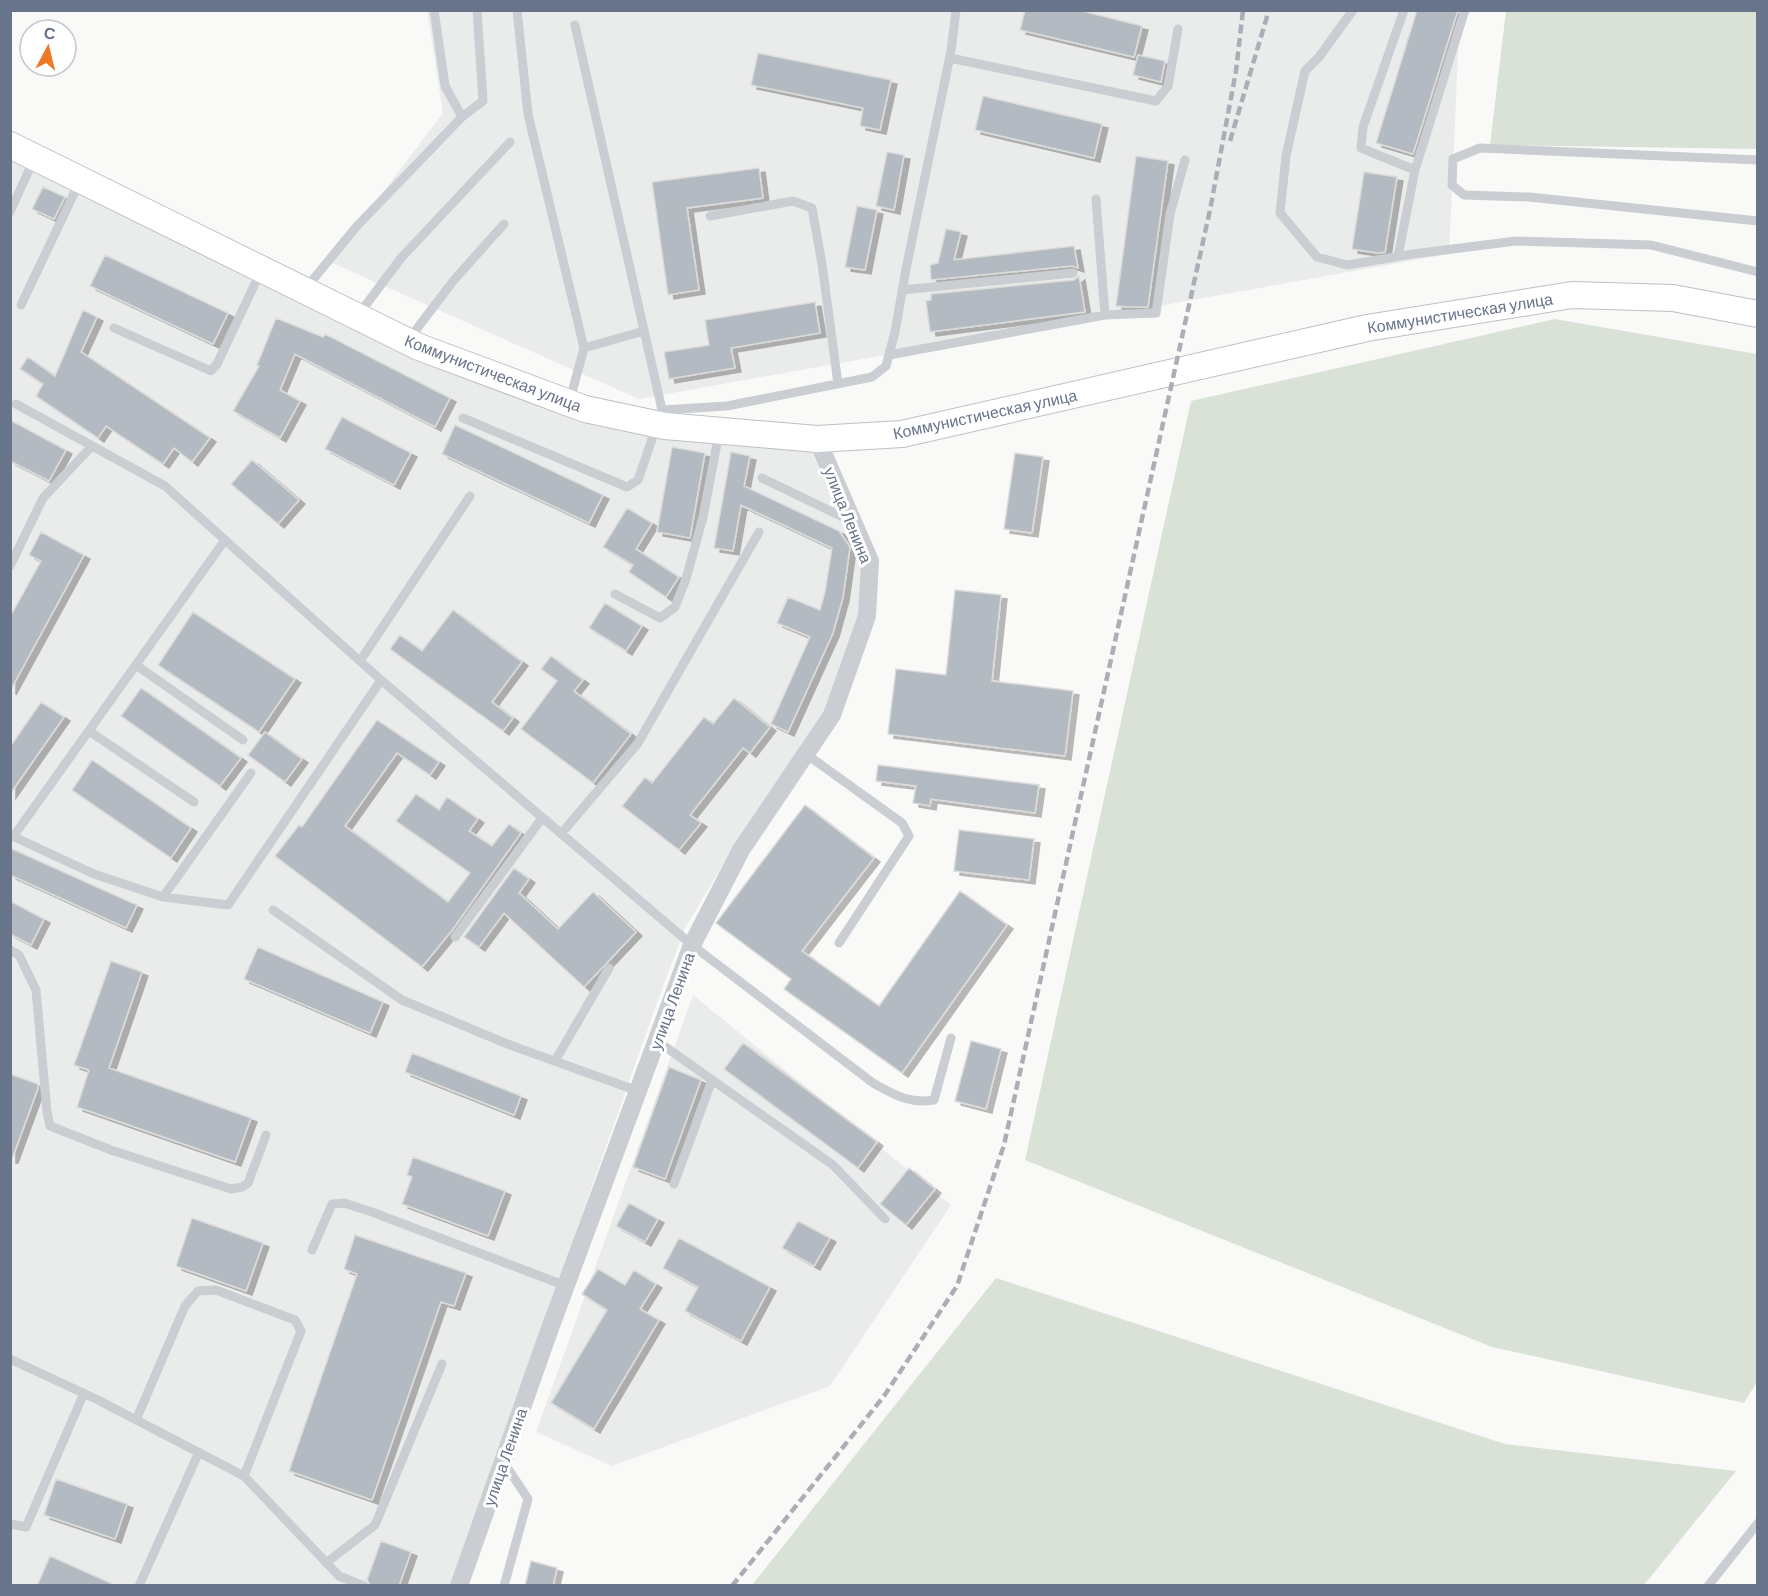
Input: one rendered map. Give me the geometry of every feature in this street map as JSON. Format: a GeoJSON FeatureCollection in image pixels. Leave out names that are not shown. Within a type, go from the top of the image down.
{"type":"FeatureCollection","features":[{"type":"Feature","properties":{"kind":"main road","name":"Коммунистическая улица"},"geometry":{"type":"LineString","coordinates":[[10,145],[407,341],[585,409],[659,417],[719,430],[817,439],[902,434],[1367,328],[1572,295],[1673,298],[1758,314]]}},
{"type":"Feature","properties":{"kind":"street","name":"улица Ленина"},"geometry":{"type":"LineString","coordinates":[[459,1586],[566,1286],[692,945],[741,850],[832,715],[867,616],[870,561],[817,439]]}},
{"type":"Feature","properties":{"kind":"lane"},"geometry":{"type":"LineString","coordinates":[[434,10],[445,86],[462,117]]}},
{"type":"Feature","properties":{"kind":"lane"},"geometry":{"type":"LineString","coordinates":[[304,290],[357,226],[462,117],[483,101],[477,10]]}},
{"type":"Feature","properties":{"kind":"lane"},"geometry":{"type":"LineString","coordinates":[[516,10],[528,114],[584,348],[569,403]]}},
{"type":"Feature","properties":{"kind":"lane"},"geometry":{"type":"LineString","coordinates":[[659,417],[838,384],[873,376],[886,366],[895,332],[950,58],[956,10]]}},
{"type":"Feature","properties":{"kind":"lane"},"geometry":{"type":"LineString","coordinates":[[1353,10],[1319,57],[1305,71],[1286,156],[1280,213],[1317,257],[1347,265],[1516,240],[1652,245],[1758,272]]}},
{"type":"Feature","properties":{"kind":"lane"},"geometry":{"type":"LineString","coordinates":[[1404,10],[1363,127],[1361,148],[1416,170]]}},
{"type":"Feature","properties":{"kind":"lane"},"geometry":{"type":"LineString","coordinates":[[1398,256],[1416,170],[1465,10]]}},
{"type":"Feature","properties":{"kind":"lane"},"geometry":{"type":"LineString","coordinates":[[462,418],[627,487],[638,480],[659,417],[644,331],[575,25]]}},
{"type":"Feature","properties":{"kind":"lane"},"geometry":{"type":"LineString","coordinates":[[950,58],[1155,101],[1167,86],[1178,29]]}},
{"type":"Feature","properties":{"kind":"lane"},"geometry":{"type":"LineString","coordinates":[[358,316],[401,258],[510,142]]}},
{"type":"Feature","properties":{"kind":"lane"},"geometry":{"type":"LineString","coordinates":[[1758,160],[1480,148],[1453,159],[1452,185],[1464,195],[1529,197],[1758,221]]}},
{"type":"Feature","properties":{"kind":"lane"},"geometry":{"type":"LineString","coordinates":[[10,212],[35,157]]}},
{"type":"Feature","properties":{"kind":"lane"},"geometry":{"type":"LineString","coordinates":[[889,355],[1105,315],[1156,313],[1170,214],[1185,160]]}},
{"type":"Feature","properties":{"kind":"lane"},"geometry":{"type":"LineString","coordinates":[[21,305],[81,179]]}},
{"type":"Feature","properties":{"kind":"lane"},"geometry":{"type":"LineString","coordinates":[[1096,199],[1105,315]]}},
{"type":"Feature","properties":{"kind":"lane"},"geometry":{"type":"LineString","coordinates":[[710,216],[793,201],[812,208],[838,384]]}},
{"type":"Feature","properties":{"kind":"lane"},"geometry":{"type":"LineString","coordinates":[[407,341],[454,280],[504,224]]}},
{"type":"Feature","properties":{"kind":"lane"},"geometry":{"type":"LineString","coordinates":[[114,328],[211,371],[217,364],[262,269]]}},
{"type":"Feature","properties":{"kind":"lane"},"geometry":{"type":"LineString","coordinates":[[902,290],[1073,273]]}},
{"type":"Feature","properties":{"kind":"lane"},"geometry":{"type":"LineString","coordinates":[[584,348],[644,331]]}},
{"type":"Feature","properties":{"kind":"lane"},"geometry":{"type":"LineString","coordinates":[[16,404],[165,486],[381,680],[692,945],[873,1083],[899,1098],[920,1102],[933,1100],[951,1038]]}},
{"type":"Feature","properties":{"kind":"lane"},"geometry":{"type":"LineString","coordinates":[[615,594],[660,618],[675,607],[686,579],[704,517],[719,430]]}},
{"type":"Feature","properties":{"kind":"lane"},"geometry":{"type":"LineString","coordinates":[[10,566],[44,498],[92,446]]}},
{"type":"Feature","properties":{"kind":"lane"},"geometry":{"type":"LineString","coordinates":[[762,478],[853,522]]}},
{"type":"Feature","properties":{"kind":"lane"},"geometry":{"type":"LineString","coordinates":[[360,661],[470,496]]}},
{"type":"Feature","properties":{"kind":"lane"},"geometry":{"type":"LineString","coordinates":[[561,834],[638,743],[759,532]]}},
{"type":"Feature","properties":{"kind":"lane"},"geometry":{"type":"LineString","coordinates":[[225,540],[12,836],[94,874],[163,897],[228,905],[381,680]]}},
{"type":"Feature","properties":{"kind":"lane"},"geometry":{"type":"LineString","coordinates":[[10,542],[20,547]]}},
{"type":"Feature","properties":{"kind":"lane"},"geometry":{"type":"LineString","coordinates":[[136,665],[243,740]]}},
{"type":"Feature","properties":{"kind":"lane"},"geometry":{"type":"LineString","coordinates":[[88,731],[194,802]]}},
{"type":"Feature","properties":{"kind":"lane"},"geometry":{"type":"LineString","coordinates":[[806,754],[902,823],[909,836],[839,943]]}},
{"type":"Feature","properties":{"kind":"lane"},"geometry":{"type":"LineString","coordinates":[[163,897],[251,773]]}},
{"type":"Feature","properties":{"kind":"lane"},"geometry":{"type":"LineString","coordinates":[[455,937],[543,818]]}},
{"type":"Feature","properties":{"kind":"lane"},"geometry":{"type":"LineString","coordinates":[[273,910],[402,1000],[510,1045],[638,1091]]}},
{"type":"Feature","properties":{"kind":"lane"},"geometry":{"type":"LineString","coordinates":[[10,950],[19,955],[36,990],[50,1126],[111,1150],[231,1189],[242,1188],[248,1182],[266,1135]]}},
{"type":"Feature","properties":{"kind":"lane"},"geometry":{"type":"LineString","coordinates":[[555,1061],[609,968]]}},
{"type":"Feature","properties":{"kind":"lane"},"geometry":{"type":"LineString","coordinates":[[657,1041],[832,1165],[885,1219]]}},
{"type":"Feature","properties":{"kind":"lane"},"geometry":{"type":"LineString","coordinates":[[674,1184],[712,1080]]}},
{"type":"Feature","properties":{"kind":"lane"},"geometry":{"type":"LineString","coordinates":[[312,1250],[332,1204],[344,1203],[566,1286]]}},
{"type":"Feature","properties":{"kind":"lane"},"geometry":{"type":"LineString","coordinates":[[136,1420],[185,1306],[198,1291],[216,1290],[295,1320],[301,1331],[244,1476]]}},
{"type":"Feature","properties":{"kind":"lane"},"geometry":{"type":"LineString","coordinates":[[10,1359],[84,1393],[244,1476],[339,1576],[364,1586]]}},
{"type":"Feature","properties":{"kind":"lane"},"geometry":{"type":"LineString","coordinates":[[326,1563],[375,1525],[442,1364]]}},
{"type":"Feature","properties":{"kind":"lane"},"geometry":{"type":"LineString","coordinates":[[10,1524],[26,1527],[84,1393]]}},
{"type":"Feature","properties":{"kind":"lane"},"geometry":{"type":"LineString","coordinates":[[141,1585],[199,1452]]}},
{"type":"Feature","properties":{"kind":"lane"},"geometry":{"type":"LineString","coordinates":[[503,1461],[528,1498],[504,1586]]}},
{"type":"Feature","properties":{"kind":"lane"},"geometry":{"type":"LineString","coordinates":[[1708,1586],[1758,1523]]}},
{"type":"Feature","properties":{"kind":"shaded area"},"geometry":{"type":"Polygon","coordinates":[[[427,11],[1460,11],[1449,254],[639,399],[330,262],[443,113],[427,11]]]}},
{"type":"Feature","properties":{"kind":"shaded area"},"geometry":{"type":"Polygon","coordinates":[[[1506,11],[1757,11],[1757,149],[1490,145],[1506,11]]]}},
{"type":"Feature","properties":{"kind":"shaded area"},"geometry":{"type":"Polygon","coordinates":[[[10,149],[580,414],[810,445],[863,561],[861,613],[826,710],[737,841],[685,928],[451,1585],[11,1585],[10,149]]]}},
{"type":"Feature","properties":{"kind":"shaded area"},"geometry":{"type":"Polygon","coordinates":[[[1555,319],[1757,354],[1758,1380],[1744,1403],[1492,1347],[1025,1160],[1191,401],[1555,319]]]}},
{"type":"Feature","properties":{"kind":"shaded area"},"geometry":{"type":"Polygon","coordinates":[[[693,995],[951,1205],[830,1386],[612,1466],[536,1432],[693,995]]]}},
{"type":"Feature","properties":{"kind":"shaded area"},"geometry":{"type":"Polygon","coordinates":[[[996,1278],[1505,1444],[1736,1471],[1644,1585],[752,1585],[996,1278]]]}},
{"type":"Feature","properties":{"kind":"building"},"geometry":{"type":"Polygon","coordinates":[[[1025,10],[1078,10],[1142,26],[1134,57],[1020,30],[1025,10]]]}},
{"type":"Feature","properties":{"kind":"building"},"geometry":{"type":"Polygon","coordinates":[[[1417,10],[1458,10],[1413,154],[1376,143],[1417,10]]]}},
{"type":"Feature","properties":{"kind":"building"},"geometry":{"type":"Polygon","coordinates":[[[758,53],[891,80],[880,130],[860,126],[863,108],[751,85],[758,53]]]}},
{"type":"Feature","properties":{"kind":"building"},"geometry":{"type":"Polygon","coordinates":[[[1138,55],[1165,61],[1161,82],[1133,75],[1138,55]]]}},
{"type":"Feature","properties":{"kind":"building"},"geometry":{"type":"Polygon","coordinates":[[[983,96],[1102,124],[1094,158],[975,130],[983,96]]]}},
{"type":"Feature","properties":{"kind":"building"},"geometry":{"type":"Polygon","coordinates":[[[887,152],[904,155],[894,210],[876,206],[887,152]]]}},
{"type":"Feature","properties":{"kind":"building"},"geometry":{"type":"Polygon","coordinates":[[[1136,156],[1168,161],[1148,307],[1116,306],[1136,156]]]}},
{"type":"Feature","properties":{"kind":"building"},"geometry":{"type":"Polygon","coordinates":[[[759,168],[763,198],[687,208],[699,290],[668,295],[652,182],[759,168]]]}},
{"type":"Feature","properties":{"kind":"building"},"geometry":{"type":"Polygon","coordinates":[[[1364,172],[1397,177],[1385,252],[1352,249],[1364,172]]]}},
{"type":"Feature","properties":{"kind":"building"},"geometry":{"type":"Polygon","coordinates":[[[43,187],[65,197],[54,219],[32,209],[43,187]]]}},
{"type":"Feature","properties":{"kind":"building"},"geometry":{"type":"Polygon","coordinates":[[[857,206],[877,210],[865,270],[845,267],[857,206]]]}},
{"type":"Feature","properties":{"kind":"building"},"geometry":{"type":"Polygon","coordinates":[[[946,229],[961,232],[954,260],[1074,246],[1078,268],[1072,266],[931,280],[930,265],[938,263],[946,229]]]}},
{"type":"Feature","properties":{"kind":"building"},"geometry":{"type":"Polygon","coordinates":[[[105,255],[228,313],[213,344],[90,286],[105,255]]]}},
{"type":"Feature","properties":{"kind":"building"},"geometry":{"type":"Polygon","coordinates":[[[1079,276],[1085,312],[930,332],[926,301],[931,300],[931,294],[1074,280],[1079,276]]]}},
{"type":"Feature","properties":{"kind":"building"},"geometry":{"type":"Polygon","coordinates":[[[815,302],[820,333],[731,348],[735,368],[669,379],[664,352],[709,345],[705,320],[815,302]]]}},
{"type":"Feature","properties":{"kind":"building"},"geometry":{"type":"Polygon","coordinates":[[[83,310],[97,317],[81,352],[210,438],[192,462],[174,448],[163,464],[106,426],[98,438],[36,396],[43,384],[20,369],[28,357],[55,376],[83,310]]]}},
{"type":"Feature","properties":{"kind":"building"},"geometry":{"type":"Polygon","coordinates":[[[276,318],[323,337],[325,334],[450,398],[435,427],[295,354],[280,390],[300,401],[280,438],[233,411],[259,366],[257,365],[276,318]]]}},
{"type":"Feature","properties":{"kind":"building"},"geometry":{"type":"Polygon","coordinates":[[[342,417],[411,453],[394,485],[325,449],[342,417]]]}},
{"type":"Feature","properties":{"kind":"building"},"geometry":{"type":"Polygon","coordinates":[[[10,420],[66,450],[49,481],[10,461],[10,420]]]}},
{"type":"Feature","properties":{"kind":"building"},"geometry":{"type":"Polygon","coordinates":[[[455,425],[603,495],[589,523],[442,454],[455,425]]]}},
{"type":"Feature","properties":{"kind":"building"},"geometry":{"type":"Polygon","coordinates":[[[672,447],[705,453],[690,538],[657,532],[672,447]]]}},
{"type":"Feature","properties":{"kind":"building"},"geometry":{"type":"Polygon","coordinates":[[[731,452],[750,456],[744,486],[839,531],[850,547],[843,597],[833,633],[788,732],[771,724],[810,637],[777,623],[788,597],[820,610],[832,548],[741,505],[733,551],[714,548],[731,452]]]}},
{"type":"Feature","properties":{"kind":"building"},"geometry":{"type":"Polygon","coordinates":[[[1015,453],[1043,457],[1032,533],[1004,529],[1015,453]]]}},
{"type":"Feature","properties":{"kind":"building"},"geometry":{"type":"Polygon","coordinates":[[[252,460],[299,500],[278,524],[231,484],[252,460]]]}},
{"type":"Feature","properties":{"kind":"building"},"geometry":{"type":"Polygon","coordinates":[[[627,508],[652,523],[636,549],[679,577],[666,597],[629,572],[633,565],[603,547],[627,508]]]}},
{"type":"Feature","properties":{"kind":"building"},"geometry":{"type":"Polygon","coordinates":[[[41,532],[84,555],[10,691],[10,617],[41,561],[29,555],[41,532]]]}},
{"type":"Feature","properties":{"kind":"building"},"geometry":{"type":"Polygon","coordinates":[[[955,590],[1001,595],[992,681],[1073,691],[1065,756],[888,734],[896,669],[946,675],[955,590]]]}},
{"type":"Feature","properties":{"kind":"building"},"geometry":{"type":"Polygon","coordinates":[[[605,603],[642,626],[626,651],[589,628],[605,603]]]}},
{"type":"Feature","properties":{"kind":"building"},"geometry":{"type":"Polygon","coordinates":[[[453,610],[522,662],[492,702],[513,718],[503,731],[390,649],[400,635],[422,651],[453,610]]]}},
{"type":"Feature","properties":{"kind":"building"},"geometry":{"type":"Polygon","coordinates":[[[193,612],[295,679],[259,732],[158,665],[193,612]]]}},
{"type":"Feature","properties":{"kind":"building"},"geometry":{"type":"Polygon","coordinates":[[[551,656],[583,680],[574,691],[631,734],[593,783],[521,729],[557,681],[541,669],[551,656]]]}},
{"type":"Feature","properties":{"kind":"building"},"geometry":{"type":"Polygon","coordinates":[[[141,688],[241,758],[220,786],[121,716],[141,688]]]}},
{"type":"Feature","properties":{"kind":"building"},"geometry":{"type":"Polygon","coordinates":[[[734,698],[770,727],[750,753],[743,748],[690,815],[701,823],[679,850],[622,806],[645,777],[652,783],[704,717],[713,724],[734,698]]]}},
{"type":"Feature","properties":{"kind":"building"},"geometry":{"type":"Polygon","coordinates":[[[41,702],[64,717],[10,794],[10,747],[41,702]]]}},
{"type":"Feature","properties":{"kind":"building"},"geometry":{"type":"Polygon","coordinates":[[[377,720],[439,762],[430,775],[397,753],[345,826],[448,902],[470,873],[396,821],[416,794],[439,810],[447,797],[478,819],[469,831],[492,846],[509,824],[521,833],[453,929],[422,967],[275,856],[299,825],[302,827],[377,720]]]}},
{"type":"Feature","properties":{"kind":"building"},"geometry":{"type":"Polygon","coordinates":[[[265,732],[302,759],[285,782],[248,755],[265,732]]]}},
{"type":"Feature","properties":{"kind":"building"},"geometry":{"type":"Polygon","coordinates":[[[92,760],[191,828],[171,858],[72,790],[92,760]]]}},
{"type":"Feature","properties":{"kind":"building"},"geometry":{"type":"Polygon","coordinates":[[[878,765],[1039,785],[1035,813],[931,799],[930,806],[913,803],[916,786],[876,781],[878,765]]]}},
{"type":"Feature","properties":{"kind":"building"},"geometry":{"type":"Polygon","coordinates":[[[805,805],[874,858],[802,951],[879,1006],[960,891],[1007,925],[902,1073],[784,989],[791,979],[716,923],[805,805]]]}},
{"type":"Feature","properties":{"kind":"building"},"geometry":{"type":"Polygon","coordinates":[[[959,830],[1034,839],[1029,880],[954,871],[959,830]]]}},
{"type":"Feature","properties":{"kind":"building"},"geometry":{"type":"Polygon","coordinates":[[[10,848],[137,905],[126,928],[10,875],[10,848]]]}},
{"type":"Feature","properties":{"kind":"building"},"geometry":{"type":"Polygon","coordinates":[[[514,868],[529,879],[519,893],[558,929],[593,892],[636,932],[584,987],[504,913],[479,947],[464,937],[514,868]]]}},
{"type":"Feature","properties":{"kind":"building"},"geometry":{"type":"Polygon","coordinates":[[[10,901],[44,919],[31,945],[10,934],[10,901]]]}},
{"type":"Feature","properties":{"kind":"building"},"geometry":{"type":"Polygon","coordinates":[[[258,947],[383,1002],[370,1033],[244,979],[258,947]]]}},
{"type":"Feature","properties":{"kind":"building"},"geometry":{"type":"Polygon","coordinates":[[[111,961],[142,972],[109,1068],[251,1118],[235,1162],[77,1107],[89,1070],[74,1065],[111,961]]]}},
{"type":"Feature","properties":{"kind":"building"},"geometry":{"type":"Polygon","coordinates":[[[971,1041],[1001,1049],[986,1109],[955,1101],[971,1041]]]}},
{"type":"Feature","properties":{"kind":"building"},"geometry":{"type":"Polygon","coordinates":[[[743,1043],[877,1142],[858,1168],[724,1069],[743,1043]]]}},
{"type":"Feature","properties":{"kind":"building"},"geometry":{"type":"Polygon","coordinates":[[[412,1053],[521,1096],[514,1115],[405,1072],[412,1053]]]}},
{"type":"Feature","properties":{"kind":"building"},"geometry":{"type":"Polygon","coordinates":[[[669,1067],[701,1080],[665,1179],[633,1167],[669,1067]]]}},
{"type":"Feature","properties":{"kind":"building"},"geometry":{"type":"Polygon","coordinates":[[[10,1074],[38,1084],[12,1159],[10,1159],[10,1074]]]}},
{"type":"Feature","properties":{"kind":"building"},"geometry":{"type":"Polygon","coordinates":[[[413,1157],[505,1191],[488,1236],[402,1204],[412,1177],[407,1175],[413,1157]]]}},
{"type":"Feature","properties":{"kind":"building"},"geometry":{"type":"Polygon","coordinates":[[[909,1168],[935,1189],[906,1225],[880,1204],[909,1168]]]}},
{"type":"Feature","properties":{"kind":"building"},"geometry":{"type":"Polygon","coordinates":[[[629,1203],[658,1219],[645,1242],[616,1226],[629,1203]]]}},
{"type":"Feature","properties":{"kind":"building"},"geometry":{"type":"Polygon","coordinates":[[[192,1218],[263,1243],[246,1291],[176,1266],[192,1218]]]}},
{"type":"Feature","properties":{"kind":"building"},"geometry":{"type":"Polygon","coordinates":[[[798,1221],[830,1238],[814,1266],[782,1248],[798,1221]]]}},
{"type":"Feature","properties":{"kind":"building"},"geometry":{"type":"Polygon","coordinates":[[[355,1235],[466,1273],[454,1306],[441,1302],[372,1500],[289,1471],[357,1274],[344,1269],[355,1235]]]}},
{"type":"Feature","properties":{"kind":"building"},"geometry":{"type":"Polygon","coordinates":[[[679,1238],[770,1287],[741,1341],[685,1311],[698,1287],[663,1268],[679,1238]]]}},
{"type":"Feature","properties":{"kind":"building"},"geometry":{"type":"Polygon","coordinates":[[[598,1269],[625,1285],[634,1270],[656,1284],[640,1309],[659,1320],[594,1429],[551,1403],[607,1310],[582,1294],[598,1269]]]}},
{"type":"Feature","properties":{"kind":"building"},"geometry":{"type":"Polygon","coordinates":[[[56,1479],[127,1504],[115,1539],[44,1515],[56,1479]]]}},
{"type":"Feature","properties":{"kind":"building"},"geometry":{"type":"Polygon","coordinates":[[[381,1541],[411,1552],[399,1586],[371,1586],[367,1580],[381,1541]]]}},
{"type":"Feature","properties":{"kind":"building"},"geometry":{"type":"Polygon","coordinates":[[[50,1556],[117,1586],[37,1586],[50,1556]]]}},
{"type":"Feature","properties":{"kind":"building"},"geometry":{"type":"Polygon","coordinates":[[[531,1561],[557,1568],[553,1586],[525,1586],[531,1561]]]}},
{"type":"Feature","properties":{"kind":"railway"},"geometry":{"type":"LineString","coordinates":[[732,1586],[884,1396],[957,1286],[1004,1145],[1210,210],[1236,71],[1243,10]]}},
{"type":"Feature","properties":{"kind":"railway"},"geometry":{"type":"LineString","coordinates":[[1230,141],[1269,10]]}}]}
